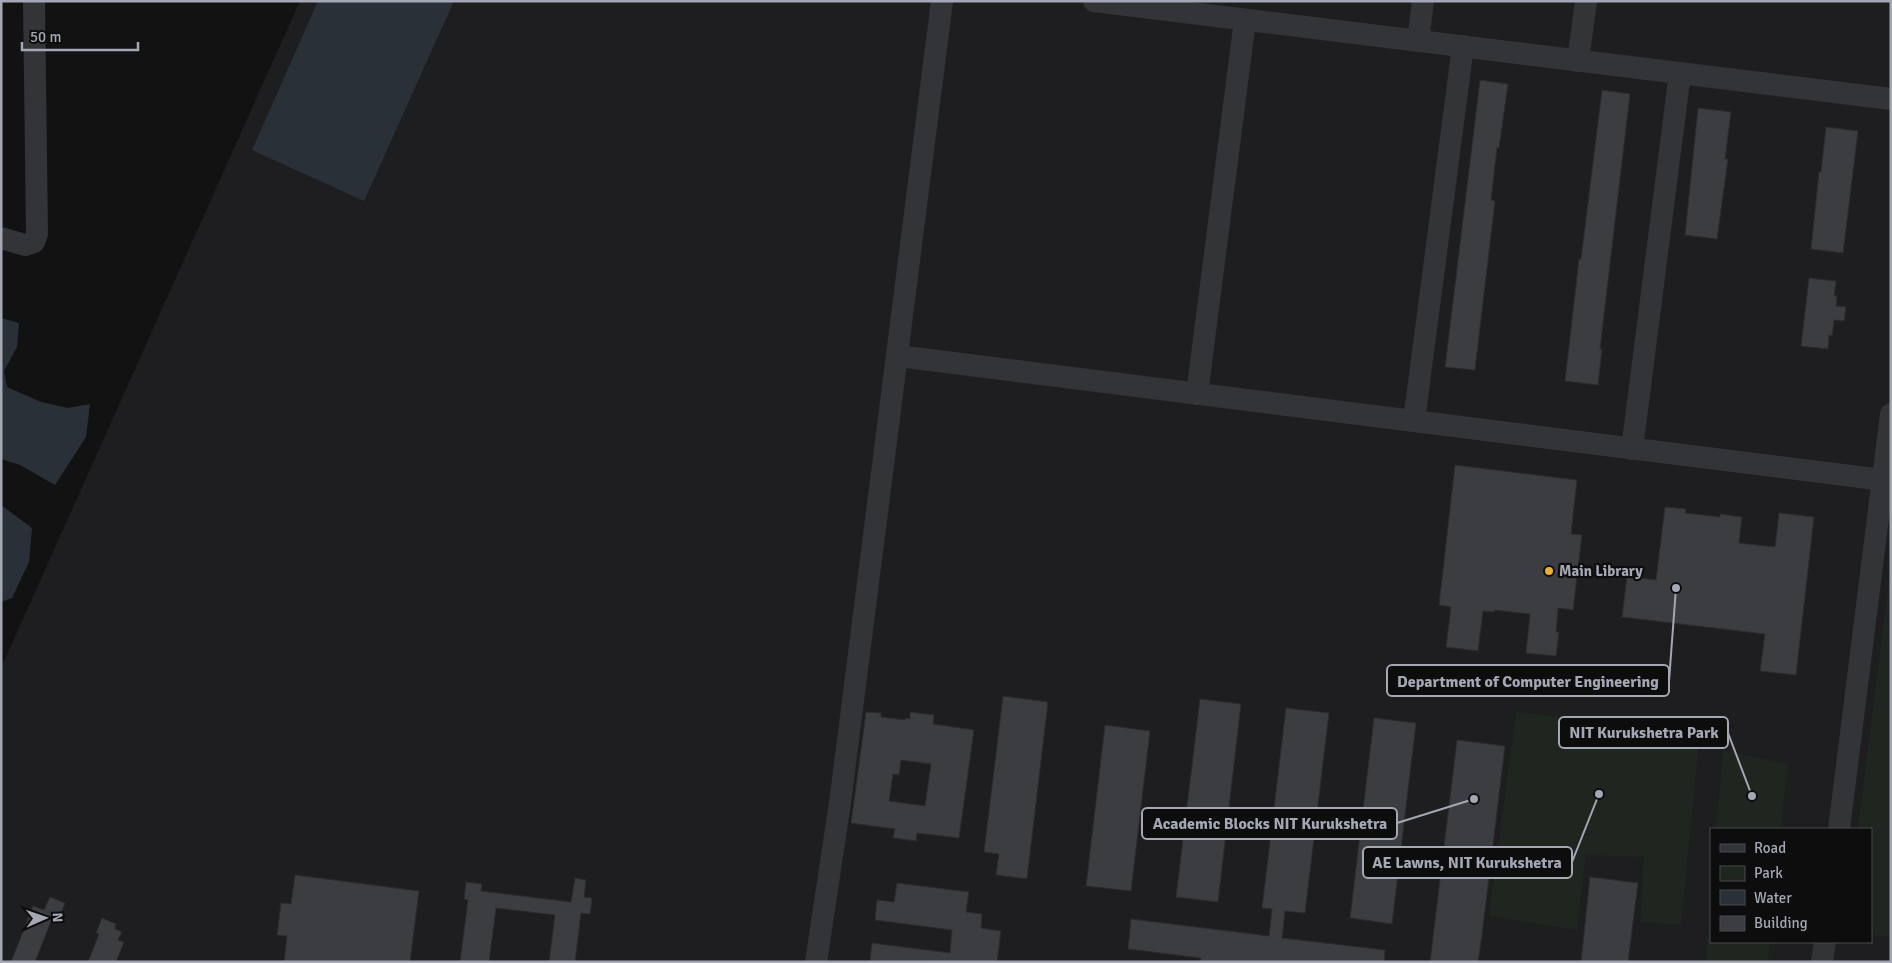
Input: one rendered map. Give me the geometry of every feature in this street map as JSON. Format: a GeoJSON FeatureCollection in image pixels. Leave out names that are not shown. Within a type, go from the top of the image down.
{"type":"FeatureCollection","features":[{"type":"Feature","properties":{"kind":"street"},"geometry":{"type":"LineString","coordinates":[[1,238],[25,245],[34,242],[37,234],[34,1]]}},
{"type":"Feature","properties":{"kind":"street"},"geometry":{"type":"LineString","coordinates":[[816,962],[840,803],[942,1]]}},
{"type":"Feature","properties":{"kind":"street"},"geometry":{"type":"LineString","coordinates":[[1094,1],[1233,13],[1418,41],[1891,99]]}},
{"type":"Feature","properties":{"kind":"street"},"geometry":{"type":"LineString","coordinates":[[1418,41],[1423,1]]}},
{"type":"Feature","properties":{"kind":"street"},"geometry":{"type":"LineString","coordinates":[[1578,61],[1586,1]]}},
{"type":"Feature","properties":{"kind":"street"},"geometry":{"type":"LineString","coordinates":[[1197,394],[1233,13]]}},
{"type":"Feature","properties":{"kind":"street"},"geometry":{"type":"LineString","coordinates":[[1414,421],[1463,46]]}},
{"type":"Feature","properties":{"kind":"street"},"geometry":{"type":"LineString","coordinates":[[1632,449],[1680,73]]}},
{"type":"Feature","properties":{"kind":"street"},"geometry":{"type":"LineString","coordinates":[[898,356],[1887,481]]}},
{"type":"Feature","properties":{"kind":"street"},"geometry":{"type":"LineString","coordinates":[[1839,828],[1887,481],[1891,414]]}},
{"type":"Feature","properties":{"kind":"street"},"geometry":{"type":"LineString","coordinates":[[1822,962],[1825,943]]}},
{"type":"Feature","properties":{"kind":"shaded area"},"geometry":{"type":"Polygon","coordinates":[[[300,1],[1891,1],[1891,962],[1,962],[1,668],[300,1]]]}},
{"type":"Feature","properties":{"kind":"green space"},"geometry":{"type":"Polygon","coordinates":[[[1891,565],[1891,937],[1872,935],[1872,828],[1858,828],[1891,565]]]}},
{"type":"Feature","properties":{"kind":"green space"},"geometry":{"type":"Polygon","coordinates":[[[1516,712],[1700,732],[1681,925],[1640,922],[1644,857],[1586,855],[1577,930],[1489,916],[1516,712]]]}},
{"type":"Feature","properties":{"kind":"green space"},"geometry":{"type":"Polygon","coordinates":[[[1723,750],[1788,764],[1781,828],[1716,828],[1723,750]]]}},
{"type":"Feature","properties":{"kind":"green space"},"geometry":{"type":"Polygon","coordinates":[[[1710,912],[1710,943],[1770,943],[1768,962],[1706,962],[1710,912]]]}},
{"type":"Feature","properties":{"kind":"water"},"geometry":{"type":"Polygon","coordinates":[[[318,1],[454,1],[364,201],[252,150],[318,1]]]}},
{"type":"Feature","properties":{"kind":"water"},"geometry":{"type":"Polygon","coordinates":[[[1,318],[19,323],[17,347],[4,371],[7,387],[41,402],[68,408],[90,404],[86,437],[55,485],[20,465],[1,459],[1,318]]]}},
{"type":"Feature","properties":{"kind":"water"},"geometry":{"type":"Polygon","coordinates":[[[1,505],[32,528],[29,562],[12,598],[1,602],[1,505]]]}},
{"type":"Feature","properties":{"kind":"building"},"geometry":{"type":"Polygon","coordinates":[[[1480,80],[1508,84],[1499,148],[1497,147],[1491,200],[1495,201],[1475,370],[1445,367],[1480,80]]]}},
{"type":"Feature","properties":{"kind":"building"},"geometry":{"type":"Polygon","coordinates":[[[1602,90],[1630,94],[1600,349],[1602,349],[1598,385],[1565,381],[1602,90]]]}},
{"type":"Feature","properties":{"kind":"building"},"geometry":{"type":"Polygon","coordinates":[[[1698,108],[1731,112],[1725,159],[1728,159],[1717,239],[1685,235],[1698,108]]]}},
{"type":"Feature","properties":{"kind":"building"},"geometry":{"type":"Polygon","coordinates":[[[1826,127],[1858,131],[1843,253],[1811,249],[1826,127]]]}},
{"type":"Feature","properties":{"kind":"building"},"geometry":{"type":"Polygon","coordinates":[[[1809,278],[1836,281],[1834,296],[1837,296],[1836,306],[1846,307],[1844,321],[1834,320],[1832,336],[1829,335],[1828,349],[1801,346],[1809,278]]]}},
{"type":"Feature","properties":{"kind":"building"},"geometry":{"type":"Polygon","coordinates":[[[1455,465],[1577,480],[1571,534],[1582,535],[1573,610],[1558,608],[1556,632],[1559,632],[1556,656],[1526,653],[1530,614],[1494,610],[1494,612],[1483,611],[1478,651],[1446,647],[1451,607],[1439,605],[1455,465]]]}},
{"type":"Feature","properties":{"kind":"building"},"geometry":{"type":"Polygon","coordinates":[[[1665,507],[1686,509],[1685,513],[1720,517],[1720,514],[1742,517],[1739,543],[1775,547],[1779,513],[1814,517],[1796,675],[1760,671],[1765,634],[1622,617],[1627,576],[1656,580],[1665,507]]]}},
{"type":"Feature","properties":{"kind":"building"},"geometry":{"type":"Polygon","coordinates":[[[1003,696],[1048,702],[1027,879],[996,875],[999,854],[984,852],[1003,696]]]}},
{"type":"Feature","properties":{"kind":"building"},"geometry":{"type":"Polygon","coordinates":[[[1200,699],[1241,704],[1218,902],[1176,897],[1200,699]]]}},
{"type":"Feature","properties":{"kind":"building"},"geometry":{"type":"Polygon","coordinates":[[[1286,708],[1329,713],[1305,913],[1285,911],[1282,938],[1385,950],[1384,962],[1200,962],[1201,958],[1128,949],[1131,919],[1269,936],[1272,909],[1262,908],[1286,708]]]}},
{"type":"Feature","properties":{"kind":"building"},"geometry":{"type":"Polygon","coordinates":[[[866,712],[881,713],[881,717],[905,720],[905,718],[910,719],[910,712],[934,715],[933,724],[974,730],[959,838],[917,833],[916,841],[893,838],[895,829],[851,823],[866,712]],[[901,760],[899,775],[893,774],[889,801],[925,806],[931,764],[901,760]]]}},
{"type":"Feature","properties":{"kind":"building"},"geometry":{"type":"Polygon","coordinates":[[[1374,718],[1416,723],[1392,924],[1350,918],[1374,718]]]}},
{"type":"Feature","properties":{"kind":"building"},"geometry":{"type":"Polygon","coordinates":[[[1105,725],[1150,731],[1131,891],[1086,886],[1105,725]]]}},
{"type":"Feature","properties":{"kind":"building"},"geometry":{"type":"Polygon","coordinates":[[[1457,740],[1505,746],[1478,962],[1430,962],[1457,740]]]}},
{"type":"Feature","properties":{"kind":"building"},"geometry":{"type":"Polygon","coordinates":[[[295,875],[419,891],[410,962],[284,962],[287,936],[277,935],[281,903],[291,904],[295,875]]]}},
{"type":"Feature","properties":{"kind":"building"},"geometry":{"type":"Polygon","coordinates":[[[1590,877],[1638,883],[1628,962],[1581,962],[1590,877]]]}},
{"type":"Feature","properties":{"kind":"building"},"geometry":{"type":"Polygon","coordinates":[[[575,878],[586,880],[584,897],[592,898],[590,914],[581,913],[575,962],[549,962],[555,915],[496,908],[489,962],[460,962],[468,900],[464,899],[466,882],[482,884],[481,891],[571,902],[575,878]]]}},
{"type":"Feature","properties":{"kind":"building"},"geometry":{"type":"Polygon","coordinates":[[[897,883],[969,892],[966,912],[982,914],[981,928],[1001,931],[997,962],[870,961],[872,943],[950,953],[952,930],[875,920],[877,900],[894,902],[897,883]]]}},
{"type":"Feature","properties":{"kind":"building"},"geometry":{"type":"Polygon","coordinates":[[[50,897],[65,903],[59,918],[53,916],[35,962],[11,962],[33,906],[44,910],[50,897]]]}},
{"type":"Feature","properties":{"kind":"building"},"geometry":{"type":"Polygon","coordinates":[[[102,918],[116,924],[115,929],[122,932],[118,940],[124,942],[116,962],[88,962],[99,934],[96,933],[102,918]]]}},
{"type":"Feature","properties":{"kind":"place","name":"Main Library"},"geometry":{"type":"Point","coordinates":[1549,571]}},
{"type":"Feature","properties":{"kind":"place","name":"Department of Computer Engineering"},"geometry":{"type":"Point","coordinates":[1676,588]}},
{"type":"Feature","properties":{"kind":"place","name":"AE Lawns, NIT Kurukshetra"},"geometry":{"type":"Point","coordinates":[1599,794]}},
{"type":"Feature","properties":{"kind":"place","name":"NIT Kurukshetra Park"},"geometry":{"type":"Point","coordinates":[1752,796]}},
{"type":"Feature","properties":{"kind":"place","name":"Academic Blocks NIT Kurukshetra"},"geometry":{"type":"Point","coordinates":[1474,799]}}]}
